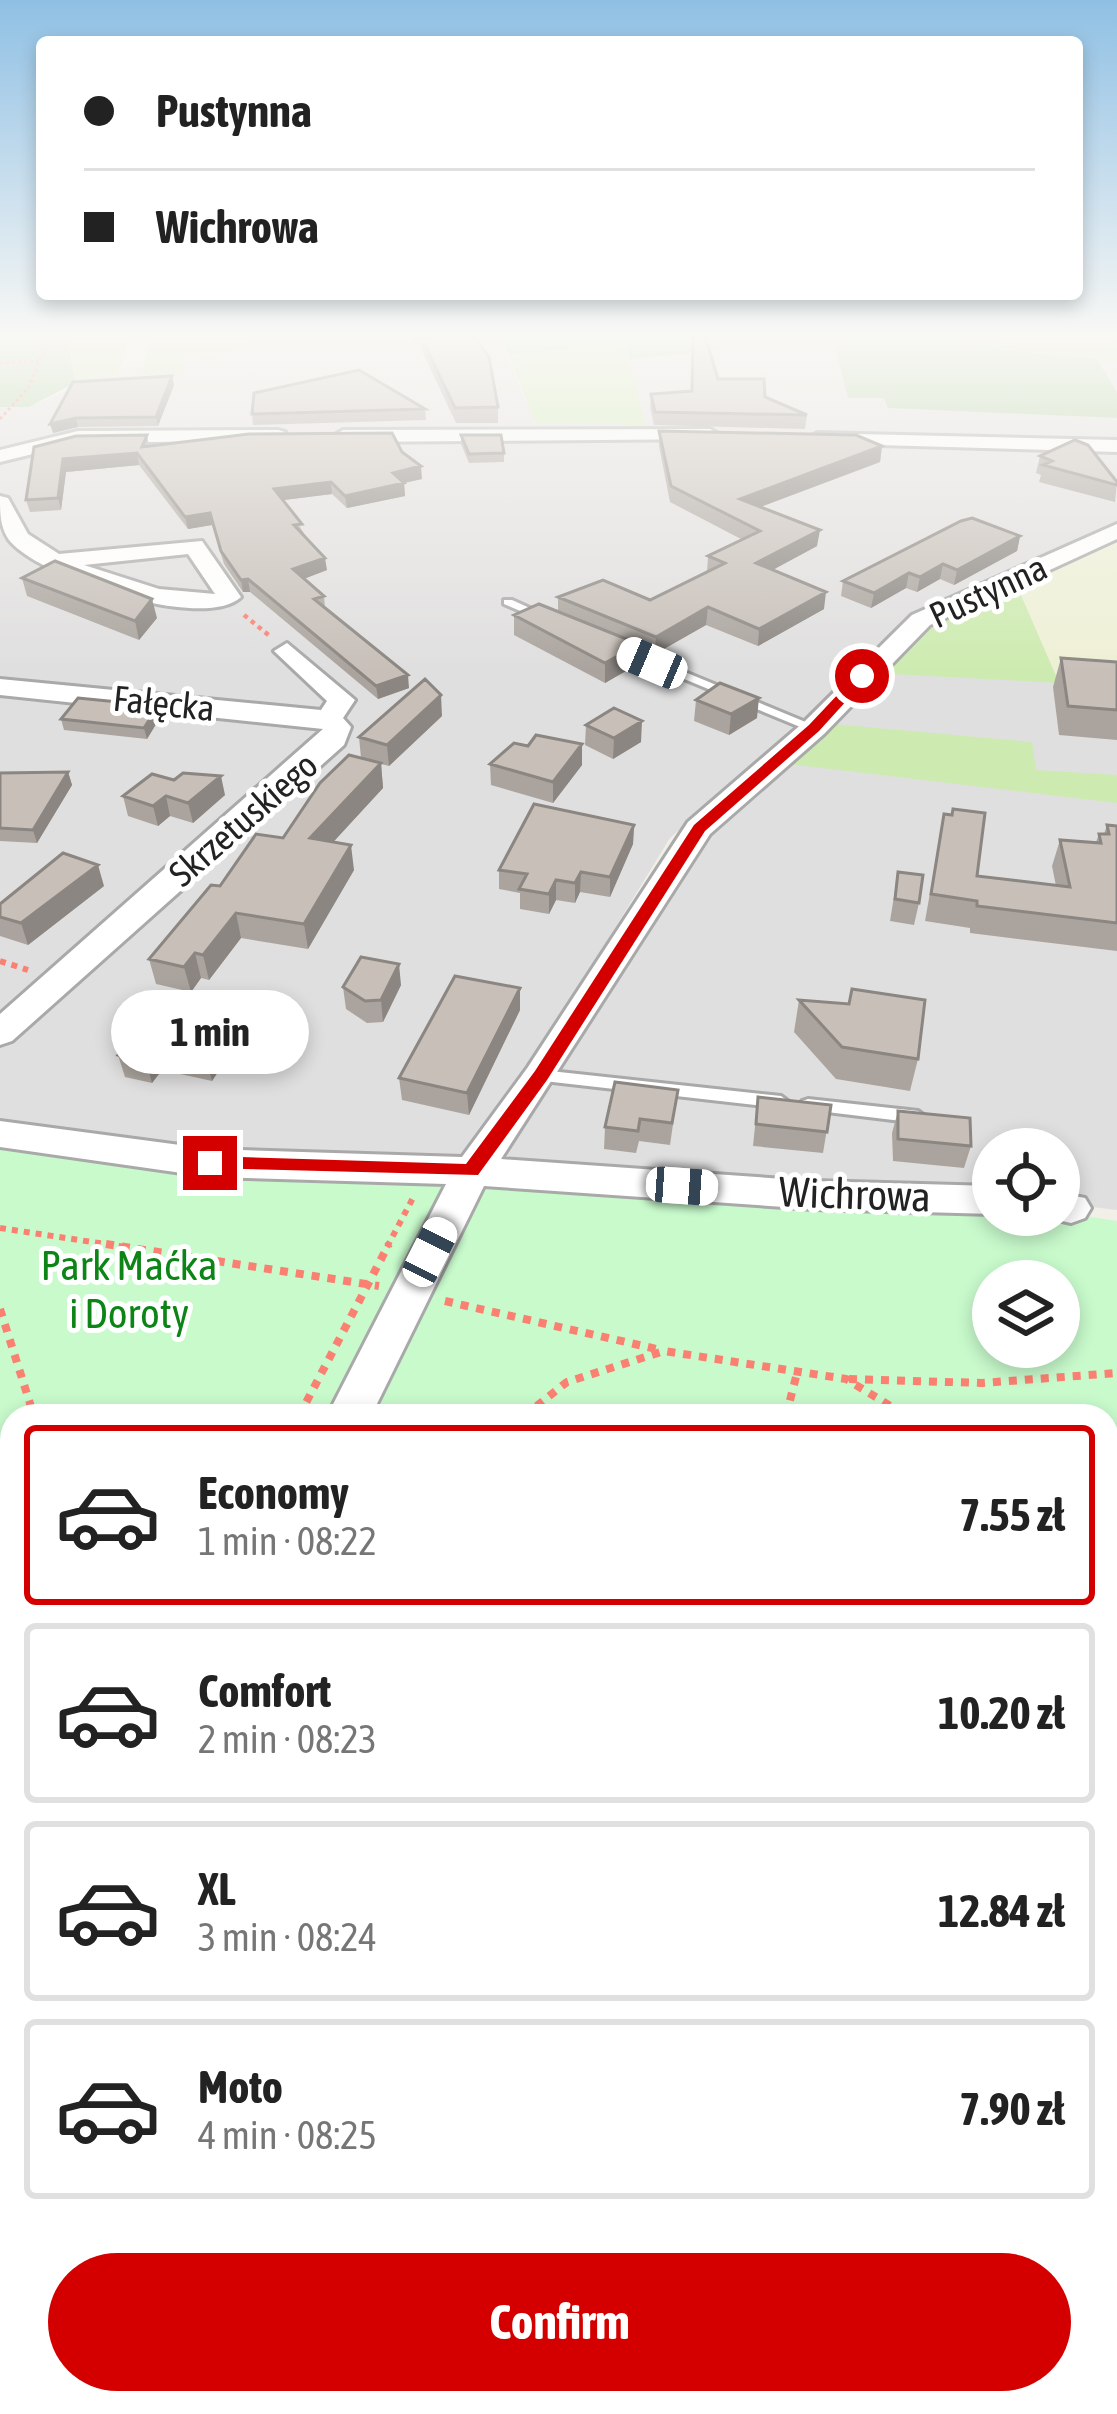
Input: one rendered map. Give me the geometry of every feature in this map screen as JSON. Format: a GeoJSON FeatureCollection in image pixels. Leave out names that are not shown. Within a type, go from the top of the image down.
{"type":"FeatureCollection","features":[{"type":"Feature","properties":{"kind":"street"},"geometry":{"type":"LineString","coordinates":[[2,459],[35,446]]}},
{"type":"Feature","properties":{"kind":"street"},"geometry":{"type":"LineString","coordinates":[[0,502],[14,533],[58,561],[146,593],[205,603],[227,600],[194,546],[58,561]]}},
{"type":"Feature","properties":{"kind":"street","name":"Pustynna"},"geometry":{"type":"LineString","coordinates":[[355,1404],[472,1171],[541,1076],[699,828],[814,728],[920,620],[1117,531]]}},
{"type":"Feature","properties":{"kind":"street","name":"Skrzetuskiego"},"geometry":{"type":"LineString","coordinates":[[0,1033],[334,739],[337,727],[328,719],[342,700],[287,651]]}},
{"type":"Feature","properties":{"kind":"street","name":"Fałęcka"},"geometry":{"type":"LineString","coordinates":[[0,687],[328,719]]}},
{"type":"Feature","properties":{"kind":"street","name":"Wichrowa"},"geometry":{"type":"LineString","coordinates":[[0,1134],[210,1163],[472,1171],[813,1195],[972,1199]]}},
{"type":"Feature","properties":{"kind":"lane"},"geometry":{"type":"LineString","coordinates":[[508,602],[568,627]]}},
{"type":"Feature","properties":{"kind":"lane"},"geometry":{"type":"LineString","coordinates":[[608,644],[814,728]]}},
{"type":"Feature","properties":{"kind":"lane"},"geometry":{"type":"LineString","coordinates":[[541,1076],[935,1119]]}},
{"type":"Feature","properties":{"kind":"path"},"geometry":{"type":"LineString","coordinates":[[227,600],[287,651]]}},
{"type":"Feature","properties":{"kind":"path"},"geometry":{"type":"LineString","coordinates":[[305,1404],[426,1173]]}},
{"type":"Feature","properties":{"kind":"path"},"geometry":{"type":"LineString","coordinates":[[0,1228],[394,1289]]}},
{"type":"Feature","properties":{"kind":"path"},"geometry":{"type":"LineString","coordinates":[[424,1296],[664,1351],[846,1379],[982,1383],[1117,1373]]}},
{"type":"Feature","properties":{"kind":"path"},"geometry":{"type":"LineString","coordinates":[[0,1310],[30,1404]]}},
{"type":"Feature","properties":{"kind":"path"},"geometry":{"type":"LineString","coordinates":[[539,1404],[567,1382],[664,1351]]}},
{"type":"Feature","properties":{"kind":"path"},"geometry":{"type":"LineString","coordinates":[[789,1404],[797,1373]]}},
{"type":"Feature","properties":{"kind":"path"},"geometry":{"type":"LineString","coordinates":[[846,1379],[887,1404]]}},
{"type":"Feature","properties":{"kind":"shaded area"},"geometry":{"type":"Polygon","coordinates":[[[0,446],[1117,446],[1117,528],[913,614],[877,645],[830,698],[670,838],[491,1131],[454,1181],[0,1138],[0,446]]]}},
{"type":"Feature","properties":{"kind":"shaded area"},"geometry":{"type":"Polygon","coordinates":[[[1117,536],[1117,1210],[1080,1206],[1080,1128],[972,1128],[972,1193],[492,1164],[689,852],[933,620],[1117,536]]]}},
{"type":"Feature","properties":{"kind":"green space"},"geometry":{"type":"Polygon","coordinates":[[[1117,536],[1117,687],[1059,683],[1016,584],[1117,536]]]}},
{"type":"Feature","properties":{"kind":"green space"},"geometry":{"type":"Polygon","coordinates":[[[1016,584],[1059,683],[874,673],[933,620],[1016,584]]]}},
{"type":"Feature","properties":{"kind":"green space"},"geometry":{"type":"Polygon","coordinates":[[[833,724],[1032,742],[1036,770],[1117,775],[1117,803],[788,764],[833,724]]]}},
{"type":"Feature","properties":{"kind":"green space","name":"Park Maćka i Doroty"},"geometry":{"type":"Polygon","coordinates":[[[0,1138],[972,1205],[972,1236],[1080,1236],[1080,1215],[1117,1221],[1117,1404],[0,1404],[0,1138]]]}},
{"type":"Feature","properties":{"kind":"building"},"geometry":{"type":"Polygon","coordinates":[[[399,446],[421,466],[393,473],[404,483],[345,496],[331,482],[274,489],[302,524],[294,525],[325,558],[293,569],[324,596],[314,599],[408,675],[376,686],[248,579],[241,580],[221,551],[210,513],[185,517],[137,453],[63,459],[58,498],[26,500],[34,447],[399,446]]]}},
{"type":"Feature","properties":{"kind":"building"},"geometry":{"type":"Polygon","coordinates":[[[465,446],[503,446],[504,453],[469,454],[465,446]]]}},
{"type":"Feature","properties":{"kind":"building"},"geometry":{"type":"Polygon","coordinates":[[[662,446],[882,446],[740,499],[820,530],[756,563],[826,592],[759,629],[708,607],[656,637],[558,597],[603,580],[650,600],[725,563],[708,556],[760,531],[671,486],[662,446]]]}},
{"type":"Feature","properties":{"kind":"building"},"geometry":{"type":"Polygon","coordinates":[[[1063,446],[1089,446],[1117,485],[1043,465],[1052,461],[1040,456],[1063,446]]]}},
{"type":"Feature","properties":{"kind":"building"},"geometry":{"type":"Polygon","coordinates":[[[972,518],[1020,536],[957,570],[943,564],[920,577],[909,573],[874,593],[843,581],[961,521],[972,518]]]}},
{"type":"Feature","properties":{"kind":"building"},"geometry":{"type":"Polygon","coordinates":[[[55,561],[152,599],[135,621],[22,578],[55,561]]]}},
{"type":"Feature","properties":{"kind":"building"},"geometry":{"type":"Polygon","coordinates":[[[539,604],[639,644],[605,663],[514,615],[539,604]]]}},
{"type":"Feature","properties":{"kind":"building"},"geometry":{"type":"Polygon","coordinates":[[[1061,658],[1117,662],[1117,710],[1068,706],[1061,658]]]}},
{"type":"Feature","properties":{"kind":"building"},"geometry":{"type":"Polygon","coordinates":[[[425,679],[441,695],[387,745],[359,737],[425,679]]]}},
{"type":"Feature","properties":{"kind":"building"},"geometry":{"type":"Polygon","coordinates":[[[720,683],[759,698],[731,714],[696,700],[720,683]]]}},
{"type":"Feature","properties":{"kind":"building"},"geometry":{"type":"Polygon","coordinates":[[[78,698],[158,706],[144,728],[61,719],[78,698]]]}},
{"type":"Feature","properties":{"kind":"building"},"geometry":{"type":"Polygon","coordinates":[[[614,708],[642,721],[614,738],[586,725],[614,708]]]}},
{"type":"Feature","properties":{"kind":"building"},"geometry":{"type":"Polygon","coordinates":[[[536,735],[582,744],[553,782],[490,764],[514,743],[528,746],[536,735]]]}},
{"type":"Feature","properties":{"kind":"building"},"geometry":{"type":"Polygon","coordinates":[[[349,755],[381,763],[310,838],[351,845],[304,924],[236,913],[203,955],[195,953],[184,967],[149,959],[211,885],[220,886],[256,834],[283,838],[320,783],[349,755]]]}},
{"type":"Feature","properties":{"kind":"building"},"geometry":{"type":"Polygon","coordinates":[[[68,772],[33,830],[0,828],[0,773],[68,772]]]}},
{"type":"Feature","properties":{"kind":"building"},"geometry":{"type":"Polygon","coordinates":[[[183,773],[221,776],[188,803],[166,796],[153,806],[123,796],[152,774],[174,780],[183,773]]]}},
{"type":"Feature","properties":{"kind":"building"},"geometry":{"type":"Polygon","coordinates":[[[534,804],[634,825],[610,877],[581,872],[575,883],[556,880],[549,894],[519,889],[527,874],[499,870],[534,804]]]}},
{"type":"Feature","properties":{"kind":"building"},"geometry":{"type":"Polygon","coordinates":[[[953,809],[985,813],[977,876],[1070,887],[1060,840],[1101,843],[1099,834],[1109,834],[1107,825],[1117,826],[1117,923],[977,906],[977,901],[931,894],[944,814],[952,815],[953,809]]]}},
{"type":"Feature","properties":{"kind":"building"},"geometry":{"type":"Polygon","coordinates":[[[63,853],[98,865],[21,923],[0,917],[0,904],[63,853]]]}},
{"type":"Feature","properties":{"kind":"building"},"geometry":{"type":"Polygon","coordinates":[[[898,872],[923,875],[919,903],[895,899],[898,872]]]}},
{"type":"Feature","properties":{"kind":"building"},"geometry":{"type":"Polygon","coordinates":[[[361,957],[399,964],[381,1000],[365,1001],[343,987],[361,957]]]}},
{"type":"Feature","properties":{"kind":"building"},"geometry":{"type":"Polygon","coordinates":[[[455,976],[520,988],[467,1093],[399,1078],[455,976]]]}},
{"type":"Feature","properties":{"kind":"building"},"geometry":{"type":"Polygon","coordinates":[[[852,989],[925,1000],[918,1059],[842,1047],[799,1000],[849,1004],[852,989]]]}},
{"type":"Feature","properties":{"kind":"building"},"geometry":{"type":"Polygon","coordinates":[[[162,1013],[229,1027],[206,1059],[156,1048],[146,1061],[118,1055],[137,1030],[147,1032],[162,1013]]]}},
{"type":"Feature","properties":{"kind":"building"},"geometry":{"type":"Polygon","coordinates":[[[615,1082],[678,1090],[672,1123],[640,1119],[638,1131],[605,1127],[615,1082]]]}},
{"type":"Feature","properties":{"kind":"building"},"geometry":{"type":"Polygon","coordinates":[[[758,1097],[831,1105],[827,1132],[756,1124],[758,1097]]]}},
{"type":"Feature","properties":{"kind":"building"},"geometry":{"type":"Polygon","coordinates":[[[898,1111],[970,1118],[971,1146],[898,1139],[898,1111]]]}},
{"type":"Feature","properties":{"kind":"route"},"geometry":{"type":"LineString","coordinates":[[210,1163],[472,1171],[541,1076],[699,828],[767,764],[814,728],[862,676]]}}]}
